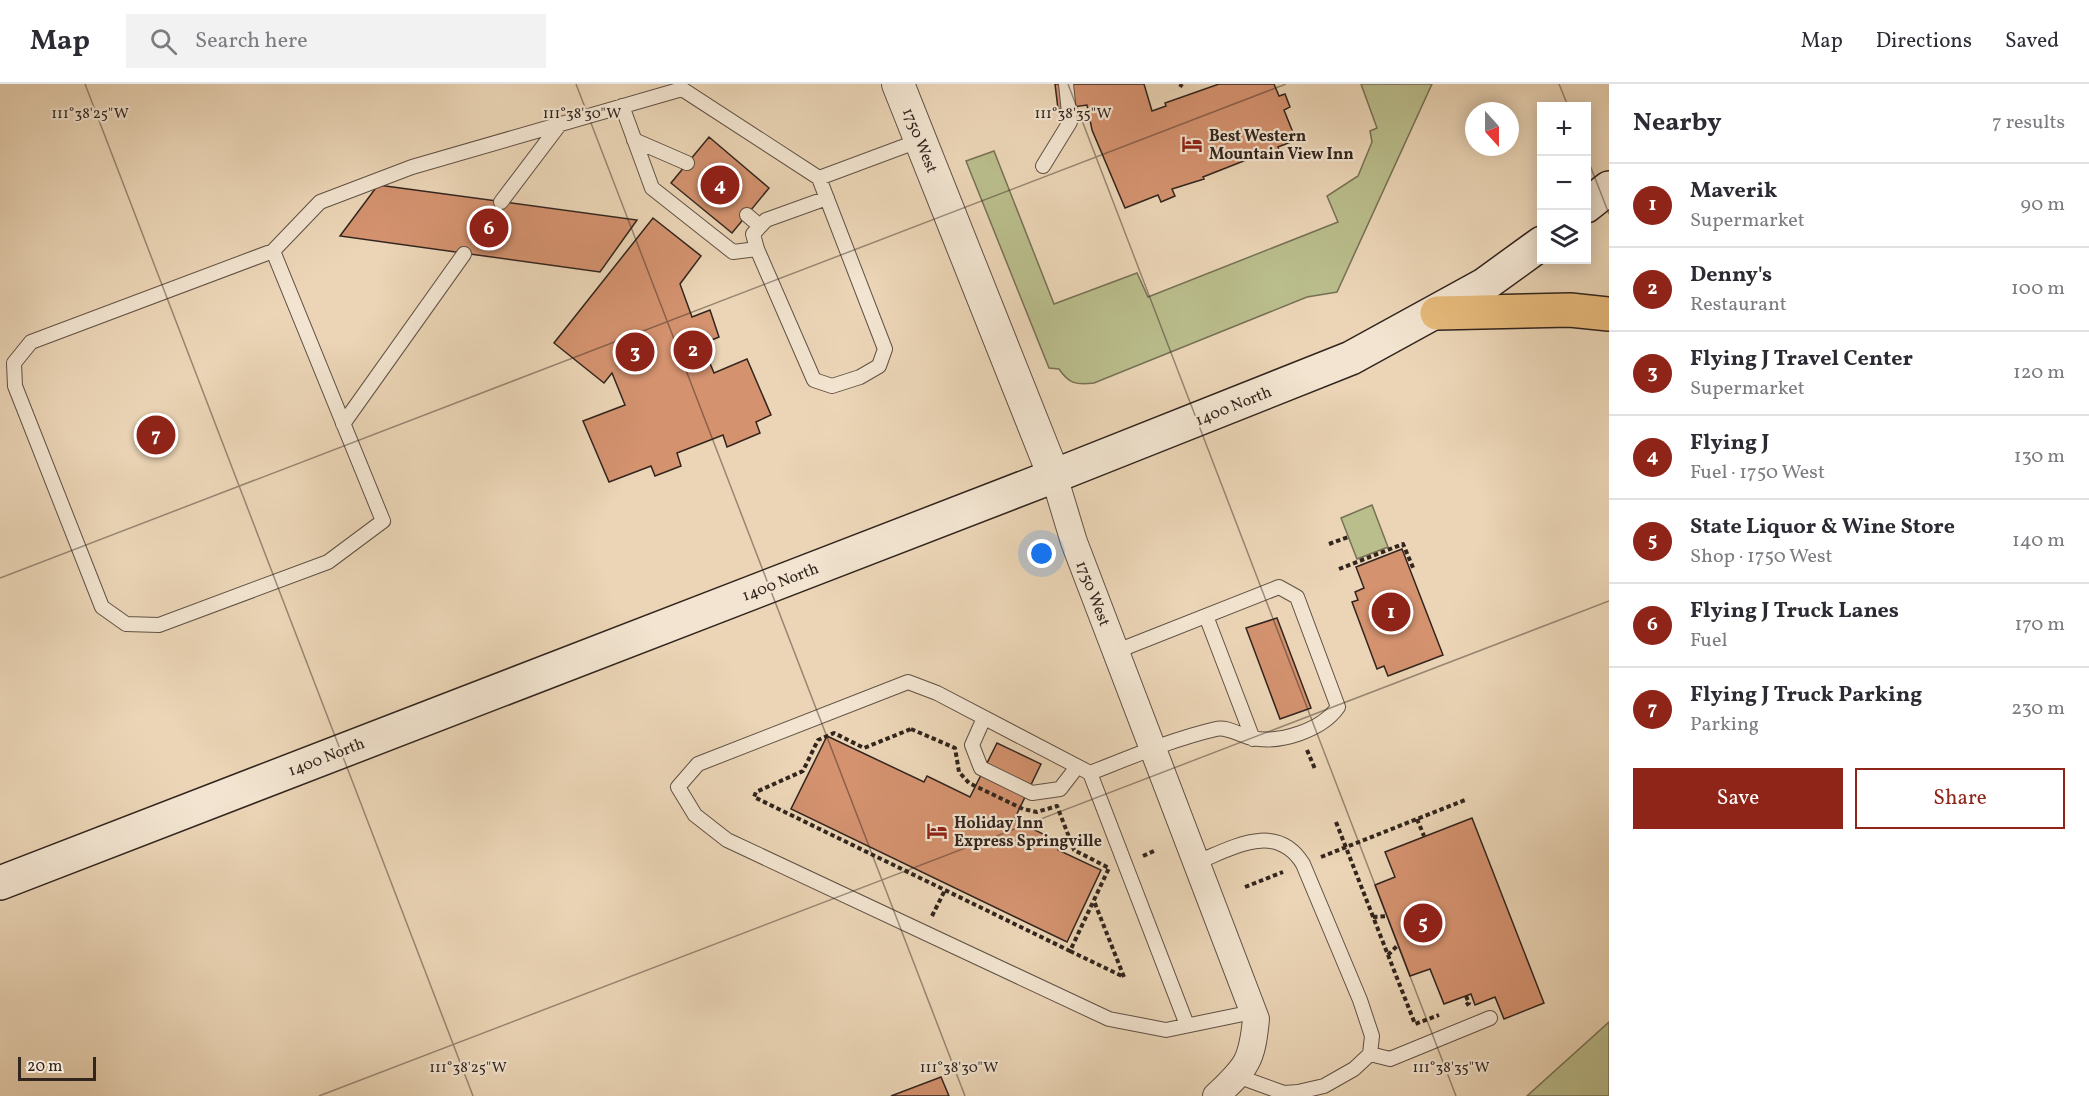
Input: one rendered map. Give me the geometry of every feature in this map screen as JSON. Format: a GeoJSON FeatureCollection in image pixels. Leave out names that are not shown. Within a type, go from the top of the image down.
{"type":"FeatureCollection","features":[{"type":"Feature","properties":{"kind":"highway"},"geometry":{"type":"LineString","coordinates":[[1437,313],[1570,310],[1609,314]]}},
{"type":"Feature","properties":{"kind":"main road"},"geometry":{"type":"LineString","coordinates":[[1591,203],[1609,188]]}},
{"type":"Feature","properties":{"kind":"main road","name":"1400 North"},"geometry":{"type":"LineString","coordinates":[[0,883],[1054,477],[1351,358],[1437,313],[1484,285],[1537,247]]}},
{"type":"Feature","properties":{"kind":"street","name":"1750 West"},"geometry":{"type":"LineString","coordinates":[[898,84],[1054,477],[1074,542],[1256,1019],[1252,1052],[1237,1076],[1216,1096]]}},
{"type":"Feature","properties":{"kind":"lane"},"geometry":{"type":"LineString","coordinates":[[1043,166],[1070,122],[1066,84]]}},
{"type":"Feature","properties":{"kind":"lane"},"geometry":{"type":"LineString","coordinates":[[273,251],[383,521],[328,562],[159,625],[126,624],[102,607],[15,386],[15,363],[31,342],[273,251],[320,202],[412,167],[686,86],[819,178],[885,349],[879,366],[860,377],[832,386],[814,381],[757,249],[753,234],[766,220],[826,198]]}},
{"type":"Feature","properties":{"kind":"lane"},"geometry":{"type":"LineString","coordinates":[[622,106],[652,188],[733,252],[757,249]]}},
{"type":"Feature","properties":{"kind":"lane"},"geometry":{"type":"LineString","coordinates":[[501,202],[560,124]]}},
{"type":"Feature","properties":{"kind":"lane"},"geometry":{"type":"LineString","coordinates":[[634,140],[687,163]]}},
{"type":"Feature","properties":{"kind":"lane"},"geometry":{"type":"LineString","coordinates":[[819,178],[921,140]]}},
{"type":"Feature","properties":{"kind":"lane"},"geometry":{"type":"LineString","coordinates":[[747,215],[760,226]]}},
{"type":"Feature","properties":{"kind":"lane"},"geometry":{"type":"LineString","coordinates":[[343,424],[464,254]]}},
{"type":"Feature","properties":{"kind":"lane"},"geometry":{"type":"LineString","coordinates":[[1090,773],[1152,748],[1219,728],[1253,739],[1290,737],[1331,718],[1338,707],[1297,597],[1279,587],[1116,651]]}},
{"type":"Feature","properties":{"kind":"lane"},"geometry":{"type":"LineString","coordinates":[[1206,616],[1253,739]]}},
{"type":"Feature","properties":{"kind":"lane"},"geometry":{"type":"LineString","coordinates":[[1187,1025],[1090,773],[937,693],[908,682],[698,764],[678,787],[695,815],[727,840],[1109,1019],[1166,1030],[1253,1012]]}},
{"type":"Feature","properties":{"kind":"lane"},"geometry":{"type":"LineString","coordinates":[[984,718],[972,745],[981,768],[1032,793],[1060,789],[1077,767]]}},
{"type":"Feature","properties":{"kind":"lane"},"geometry":{"type":"LineString","coordinates":[[1195,863],[1255,840],[1279,842],[1294,849],[1303,864],[1360,1000],[1372,1036],[1370,1054],[1354,1069],[1324,1086],[1284,1094],[1237,1076]]}},
{"type":"Feature","properties":{"kind":"lane"},"geometry":{"type":"LineString","coordinates":[[1370,1054],[1390,1059],[1490,1018]]}},
{"type":"Feature","properties":{"kind":"path"},"geometry":{"type":"LineString","coordinates":[[1329,544],[1348,537]]}},
{"type":"Feature","properties":{"kind":"path"},"geometry":{"type":"LineString","coordinates":[[1339,569],[1403,544],[1414,570]]}},
{"type":"Feature","properties":{"kind":"path"},"geometry":{"type":"LineString","coordinates":[[1070,951],[1109,868],[1074,850],[1057,806],[1037,812],[1023,809],[969,783],[959,772],[955,748],[911,729],[864,747],[834,733],[818,740],[803,771],[756,792],[754,797],[1070,951],[1125,977],[1094,900]]}},
{"type":"Feature","properties":{"kind":"path"},"geometry":{"type":"LineString","coordinates":[[1307,751],[1315,769]]}},
{"type":"Feature","properties":{"kind":"path"},"geometry":{"type":"LineString","coordinates":[[1320,857],[1465,800]]}},
{"type":"Feature","properties":{"kind":"path"},"geometry":{"type":"LineString","coordinates":[[1418,819],[1424,836]]}},
{"type":"Feature","properties":{"kind":"path"},"geometry":{"type":"LineString","coordinates":[[1336,822],[1415,1024],[1447,1012]]}},
{"type":"Feature","properties":{"kind":"path"},"geometry":{"type":"LineString","coordinates":[[1140,857],[1156,850]]}},
{"type":"Feature","properties":{"kind":"path"},"geometry":{"type":"LineString","coordinates":[[1245,887],[1287,870]]}},
{"type":"Feature","properties":{"kind":"path"},"geometry":{"type":"LineString","coordinates":[[924,933],[945,890]]}},
{"type":"Feature","properties":{"kind":"path"},"geometry":{"type":"LineString","coordinates":[[1373,917],[1387,916]]}},
{"type":"Feature","properties":{"kind":"path"},"geometry":{"type":"LineString","coordinates":[[1388,955],[1398,945]]}},
{"type":"Feature","properties":{"kind":"path"},"geometry":{"type":"LineString","coordinates":[[1458,1008],[1469,1004],[1466,996]]}},
{"type":"Feature","properties":{"kind":"green space"},"geometry":{"type":"Polygon","coordinates":[[[1361,84],[1432,84],[1337,292],[1307,297],[1094,383],[1074,382],[1066,378],[1059,369],[1049,368],[966,161],[994,151],[1054,304],[1137,273],[1148,297],[1338,222],[1327,196],[1358,176],[1372,142],[1370,131],[1377,128],[1361,84]]]}},
{"type":"Feature","properties":{"kind":"green space"},"geometry":{"type":"Polygon","coordinates":[[[1372,505],[1388,547],[1357,559],[1341,518],[1372,505]]]}},
{"type":"Feature","properties":{"kind":"green space"},"geometry":{"type":"Polygon","coordinates":[[[1609,1022],[1609,1096],[1527,1096],[1609,1022]]]}},
{"type":"Feature","properties":{"kind":"building","name":"Best Western Mountain View Inn"},"geometry":{"type":"Polygon","coordinates":[[[1055,84],[1144,84],[1152,111],[1166,106],[1165,103],[1219,84],[1274,84],[1279,96],[1285,94],[1290,107],[1284,110],[1296,140],[1278,147],[1280,154],[1267,159],[1264,153],[1203,177],[1204,179],[1172,189],[1175,196],[1161,202],[1158,195],[1125,208],[1092,130],[1087,105],[1058,109],[1055,84]]]}},
{"type":"Feature","properties":{"kind":"building"},"geometry":{"type":"Polygon","coordinates":[[[709,137],[769,188],[732,233],[671,183],[709,137]]]}},
{"type":"Feature","properties":{"kind":"building"},"geometry":{"type":"Polygon","coordinates":[[[378,185],[637,220],[600,272],[340,236],[378,185]]]}},
{"type":"Feature","properties":{"kind":"building"},"geometry":{"type":"Polygon","coordinates":[[[653,218],[701,256],[680,284],[692,317],[710,310],[719,337],[702,344],[714,373],[747,359],[771,415],[756,422],[760,433],[727,447],[723,435],[677,453],[681,466],[655,476],[651,466],[609,482],[583,421],[625,405],[612,373],[604,383],[554,343],[653,218]]]}},
{"type":"Feature","properties":{"kind":"building"},"geometry":{"type":"Polygon","coordinates":[[[1402,549],[1443,655],[1388,676],[1384,666],[1377,669],[1352,602],[1358,600],[1355,592],[1364,588],[1356,567],[1402,549]]]}},
{"type":"Feature","properties":{"kind":"building"},"geometry":{"type":"Polygon","coordinates":[[[1277,618],[1311,708],[1280,719],[1246,628],[1277,618]]]}},
{"type":"Feature","properties":{"kind":"building","name":"Holiday Inn Express Springville"},"geometry":{"type":"Polygon","coordinates":[[[827,736],[924,782],[927,776],[970,797],[997,743],[1041,764],[1014,820],[1062,843],[1058,850],[1101,870],[1067,942],[791,809],[827,736]]]}},
{"type":"Feature","properties":{"kind":"building"},"geometry":{"type":"Polygon","coordinates":[[[1472,818],[1544,1003],[1504,1019],[1495,997],[1475,1005],[1471,994],[1444,1004],[1430,969],[1410,976],[1375,885],[1395,877],[1385,852],[1472,818]]]}},
{"type":"Feature","properties":{"kind":"building"},"geometry":{"type":"Polygon","coordinates":[[[941,1077],[949,1096],[891,1096],[941,1077]]]}},
{"type":"Feature","properties":{"kind":"place","name":"Best Western Mountain View Inn"},"geometry":{"type":"Point","coordinates":[1192,144]}},
{"type":"Feature","properties":{"kind":"place","name":"Flying J"},"geometry":{"type":"Point","coordinates":[720,185]}},
{"type":"Feature","properties":{"kind":"place","name":"Flying J Truck Lanes"},"geometry":{"type":"Point","coordinates":[489,228]}},
{"type":"Feature","properties":{"kind":"place","name":"Denny's"},"geometry":{"type":"Point","coordinates":[693,350]}},
{"type":"Feature","properties":{"kind":"place","name":"Flying J Travel Center"},"geometry":{"type":"Point","coordinates":[635,352]}},
{"type":"Feature","properties":{"kind":"place","name":"Flying J Truck Parking"},"geometry":{"type":"Point","coordinates":[156,435]}},
{"type":"Feature","properties":{"kind":"place","name":"Maverik"},"geometry":{"type":"Point","coordinates":[1391,612]}},
{"type":"Feature","properties":{"kind":"place","name":"Holiday Inn Express Springville"},"geometry":{"type":"Point","coordinates":[937,831]}},
{"type":"Feature","properties":{"kind":"place","name":"State Liquor & Wine Store"},"geometry":{"type":"Point","coordinates":[1423,923]}}]}
